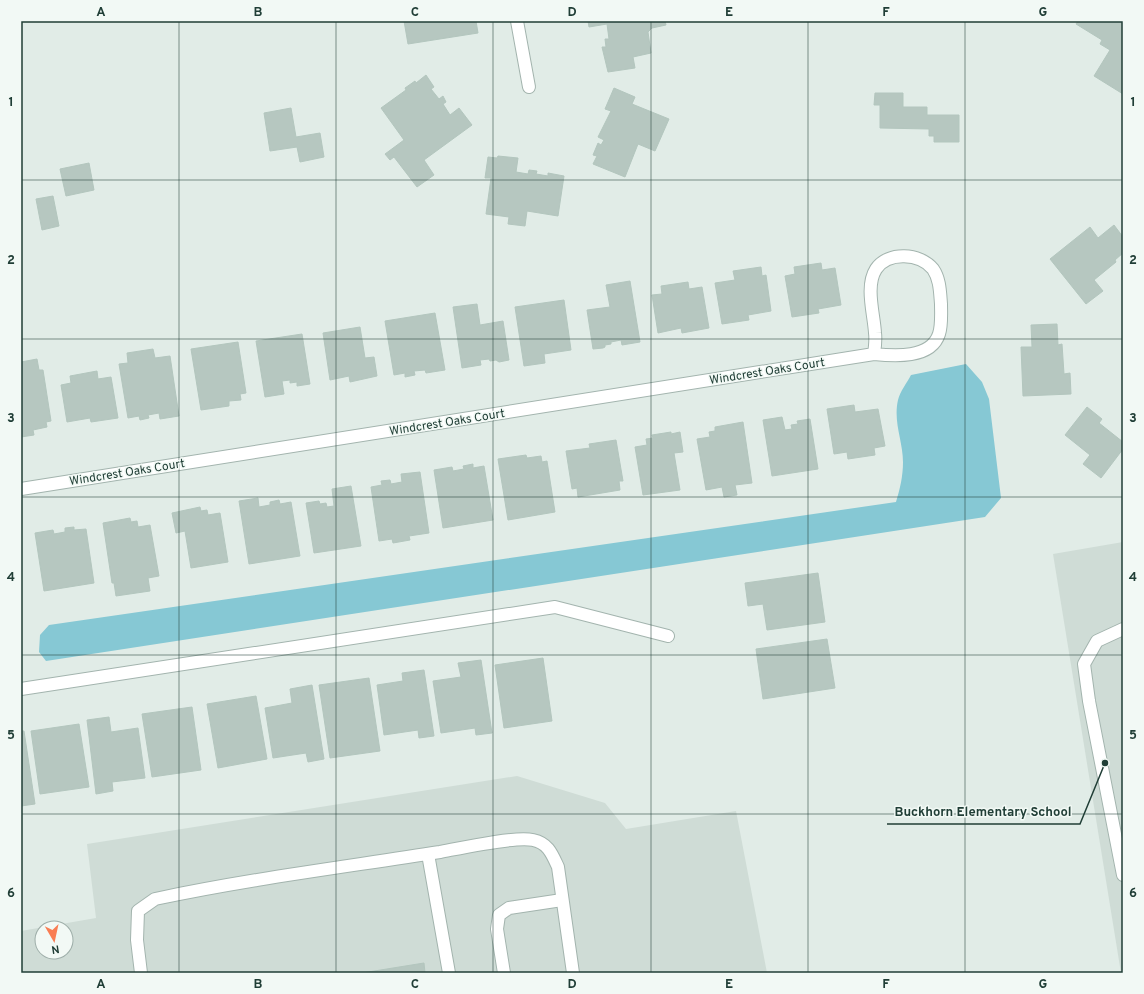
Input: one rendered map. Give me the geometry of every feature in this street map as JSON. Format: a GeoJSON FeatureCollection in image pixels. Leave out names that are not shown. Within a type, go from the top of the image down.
{"type":"FeatureCollection","features":[{"type":"Feature","properties":{"kind":"street"},"geometry":{"type":"LineString","coordinates":[[517,21],[529,87]]}},
{"type":"Feature","properties":{"kind":"street","name":"Windcrest Oaks Court"},"geometry":{"type":"LineString","coordinates":[[21,489],[874,354],[898,356],[917,352],[930,347],[939,335],[941,317],[940,285],[933,269],[922,259],[910,256],[898,257],[886,261],[876,269],[872,290],[875,334],[874,354]]}},
{"type":"Feature","properties":{"kind":"street"},"geometry":{"type":"LineString","coordinates":[[21,689],[554,607],[668,636]]}},
{"type":"Feature","properties":{"kind":"street"},"geometry":{"type":"LineString","coordinates":[[1123,629],[1097,641],[1084,664],[1089,701],[1123,875]]}},
{"type":"Feature","properties":{"kind":"street"},"geometry":{"type":"LineString","coordinates":[[141,973],[137,940],[138,911],[155,899],[512,840],[531,839],[543,842],[552,853],[558,867],[573,973]]}},
{"type":"Feature","properties":{"kind":"street"},"geometry":{"type":"LineString","coordinates":[[428,854],[449,973]]}},
{"type":"Feature","properties":{"kind":"street"},"geometry":{"type":"LineString","coordinates":[[504,973],[497,929],[499,915],[509,908],[562,900]]}},
{"type":"Feature","properties":{"kind":"shaded area"},"geometry":{"type":"Polygon","coordinates":[[[1123,542],[1123,973],[1121,973],[1053,554],[1123,542]]]}},
{"type":"Feature","properties":{"kind":"shaded area"},"geometry":{"type":"Polygon","coordinates":[[[517,776],[605,803],[626,829],[736,811],[767,973],[21,973],[21,931],[34,929],[34,960],[74,960],[74,922],[96,918],[87,844],[517,776]]]}},
{"type":"Feature","properties":{"kind":"water"},"geometry":{"type":"Polygon","coordinates":[[[966,364],[982,382],[989,399],[1001,498],[985,517],[46,661],[39,652],[40,635],[49,625],[896,502],[903,467],[903,454],[897,424],[897,408],[900,393],[911,375],[966,364]]]}},
{"type":"Feature","properties":{"kind":"building"},"geometry":{"type":"Polygon","coordinates":[[[404,21],[476,21],[478,33],[408,44],[404,21]]]}},
{"type":"Feature","properties":{"kind":"building"},"geometry":{"type":"Polygon","coordinates":[[[588,21],[665,21],[666,25],[652,28],[648,32],[651,53],[633,57],[635,68],[608,72],[602,47],[606,47],[605,39],[609,39],[607,24],[589,27],[588,21]]]}},
{"type":"Feature","properties":{"kind":"building"},"geometry":{"type":"Polygon","coordinates":[[[1078,21],[1118,21],[1123,24],[1123,94],[1094,76],[1110,50],[1100,44],[1102,40],[1076,24],[1078,21]]]}},
{"type":"Feature","properties":{"kind":"building"},"geometry":{"type":"Polygon","coordinates":[[[426,75],[434,87],[431,89],[439,99],[443,96],[446,102],[443,104],[450,115],[459,108],[472,125],[424,160],[434,175],[417,187],[394,157],[390,160],[385,154],[404,140],[381,108],[406,90],[405,88],[415,81],[416,83],[426,75]]]}},
{"type":"Feature","properties":{"kind":"building"},"geometry":{"type":"Polygon","coordinates":[[[614,88],[635,97],[632,104],[669,119],[655,151],[638,144],[625,177],[593,164],[597,156],[593,155],[598,143],[601,145],[604,140],[598,137],[611,111],[605,109],[614,88]]]}},
{"type":"Feature","properties":{"kind":"building"},"geometry":{"type":"Polygon","coordinates":[[[875,93],[903,93],[903,107],[927,107],[927,115],[959,115],[959,142],[934,142],[934,136],[929,136],[929,129],[880,128],[880,105],[874,105],[875,93]]]}},
{"type":"Feature","properties":{"kind":"building"},"geometry":{"type":"Polygon","coordinates":[[[291,108],[296,137],[320,133],[324,157],[300,162],[297,147],[270,151],[264,113],[291,108]]]}},
{"type":"Feature","properties":{"kind":"building"},"geometry":{"type":"Polygon","coordinates":[[[498,156],[518,158],[516,172],[528,174],[529,170],[537,171],[536,174],[548,176],[548,173],[564,176],[558,216],[527,211],[525,226],[508,224],[509,217],[486,214],[491,178],[485,178],[488,157],[497,158],[498,156]]]}},
{"type":"Feature","properties":{"kind":"building"},"geometry":{"type":"Polygon","coordinates":[[[89,163],[94,190],[66,196],[60,169],[89,163]]]}},
{"type":"Feature","properties":{"kind":"building"},"geometry":{"type":"Polygon","coordinates":[[[53,196],[59,226],[42,230],[36,199],[53,196]]]}},
{"type":"Feature","properties":{"kind":"building"},"geometry":{"type":"Polygon","coordinates":[[[1114,225],[1123,237],[1123,253],[1115,260],[1116,262],[1094,280],[1103,291],[1086,304],[1050,259],[1090,227],[1098,238],[1114,225]]]}},
{"type":"Feature","properties":{"kind":"building"},"geometry":{"type":"Polygon","coordinates":[[[821,263],[822,270],[835,268],[841,305],[818,309],[819,313],[792,317],[785,276],[795,274],[794,267],[821,263]]]}},
{"type":"Feature","properties":{"kind":"building"},"geometry":{"type":"Polygon","coordinates":[[[761,267],[762,276],[766,275],[771,311],[748,315],[749,320],[722,324],[715,283],[735,280],[733,271],[761,267]]]}},
{"type":"Feature","properties":{"kind":"building"},"geometry":{"type":"Polygon","coordinates":[[[630,281],[640,342],[622,345],[621,340],[611,342],[611,344],[605,345],[603,348],[593,349],[587,310],[610,307],[606,285],[630,281]]]}},
{"type":"Feature","properties":{"kind":"building"},"geometry":{"type":"Polygon","coordinates":[[[688,282],[689,289],[702,287],[709,328],[682,333],[681,328],[658,333],[652,295],[662,294],[661,286],[688,282]]]}},
{"type":"Feature","properties":{"kind":"building"},"geometry":{"type":"Polygon","coordinates":[[[564,300],[571,350],[544,354],[545,363],[524,366],[515,307],[564,300]]]}},
{"type":"Feature","properties":{"kind":"building"},"geometry":{"type":"Polygon","coordinates":[[[477,304],[480,325],[503,321],[509,360],[499,362],[496,360],[490,361],[489,359],[480,360],[481,365],[462,368],[453,307],[477,304]]]}},
{"type":"Feature","properties":{"kind":"building"},"geometry":{"type":"Polygon","coordinates":[[[435,313],[445,370],[426,373],[425,370],[414,371],[415,375],[405,377],[405,373],[394,375],[385,321],[435,313]]]}},
{"type":"Feature","properties":{"kind":"building"},"geometry":{"type":"Polygon","coordinates":[[[1057,324],[1058,345],[1062,344],[1064,374],[1070,373],[1071,394],[1023,396],[1021,347],[1032,347],[1031,325],[1057,324]]]}},
{"type":"Feature","properties":{"kind":"building"},"geometry":{"type":"Polygon","coordinates":[[[360,327],[365,358],[374,357],[377,376],[350,382],[349,376],[330,380],[323,333],[360,327]]]}},
{"type":"Feature","properties":{"kind":"building"},"geometry":{"type":"Polygon","coordinates":[[[302,334],[310,384],[297,386],[297,382],[290,383],[290,380],[282,381],[284,394],[265,397],[256,341],[302,334]]]}},
{"type":"Feature","properties":{"kind":"building"},"geometry":{"type":"Polygon","coordinates":[[[238,342],[246,393],[240,394],[241,400],[229,401],[229,406],[201,410],[191,349],[238,342]]]}},
{"type":"Feature","properties":{"kind":"building"},"geometry":{"type":"Polygon","coordinates":[[[153,349],[155,358],[170,356],[179,416],[160,419],[159,413],[148,415],[149,418],[140,420],[139,416],[128,418],[119,364],[128,363],[127,353],[153,349]]]}},
{"type":"Feature","properties":{"kind":"building"},"geometry":{"type":"Polygon","coordinates":[[[37,359],[39,370],[43,370],[51,421],[46,422],[47,427],[33,430],[34,435],[21,437],[21,362],[37,359]]]}},
{"type":"Feature","properties":{"kind":"building"},"geometry":{"type":"Polygon","coordinates":[[[97,371],[98,379],[111,377],[118,418],[91,422],[90,418],[67,422],[61,385],[71,383],[70,376],[97,371]]]}},
{"type":"Feature","properties":{"kind":"building"},"geometry":{"type":"Polygon","coordinates":[[[854,405],[855,412],[878,409],[885,446],[874,448],[875,455],[848,459],[847,452],[834,454],[827,409],[854,405]]]}},
{"type":"Feature","properties":{"kind":"building"},"geometry":{"type":"Polygon","coordinates":[[[1087,407],[1102,419],[1099,423],[1123,442],[1123,449],[1101,478],[1083,464],[1090,455],[1065,435],[1087,407]]]}},
{"type":"Feature","properties":{"kind":"building"},"geometry":{"type":"Polygon","coordinates":[[[782,417],[785,430],[792,429],[791,425],[798,424],[797,421],[810,419],[818,469],[772,476],[763,420],[782,417]]]}},
{"type":"Feature","properties":{"kind":"building"},"geometry":{"type":"Polygon","coordinates":[[[743,422],[752,483],[735,485],[737,495],[724,497],[722,487],[706,490],[697,439],[710,437],[709,432],[715,431],[715,427],[743,422]]]}},
{"type":"Feature","properties":{"kind":"building"},"geometry":{"type":"Polygon","coordinates":[[[671,432],[671,434],[680,432],[683,452],[674,453],[680,490],[643,495],[635,447],[647,445],[646,439],[653,438],[652,435],[671,432]]]}},
{"type":"Feature","properties":{"kind":"building"},"geometry":{"type":"Polygon","coordinates":[[[616,440],[623,481],[619,481],[620,490],[578,497],[577,488],[572,489],[566,451],[590,448],[589,444],[616,440]]]}},
{"type":"Feature","properties":{"kind":"building"},"geometry":{"type":"Polygon","coordinates":[[[526,455],[527,458],[541,456],[542,462],[547,461],[555,512],[508,520],[498,459],[526,455]]]}},
{"type":"Feature","properties":{"kind":"building"},"geometry":{"type":"Polygon","coordinates":[[[473,464],[473,468],[484,466],[493,520],[443,528],[434,470],[452,467],[453,471],[464,469],[463,466],[473,464]]]}},
{"type":"Feature","properties":{"kind":"building"},"geometry":{"type":"Polygon","coordinates":[[[420,472],[429,533],[409,536],[410,540],[393,543],[392,539],[379,541],[371,487],[382,485],[381,481],[390,480],[391,484],[402,482],[401,474],[420,472]]]}},
{"type":"Feature","properties":{"kind":"building"},"geometry":{"type":"Polygon","coordinates":[[[351,486],[361,546],[314,553],[306,503],[319,501],[320,504],[326,503],[327,507],[334,506],[332,489],[351,486]]]}},
{"type":"Feature","properties":{"kind":"building"},"geometry":{"type":"Polygon","coordinates":[[[258,498],[259,507],[270,505],[270,502],[279,500],[280,504],[291,502],[300,556],[249,564],[239,501],[258,498]]]}},
{"type":"Feature","properties":{"kind":"building"},"geometry":{"type":"Polygon","coordinates":[[[200,507],[201,511],[207,510],[208,515],[220,513],[228,562],[191,568],[185,531],[176,533],[172,513],[200,507]]]}},
{"type":"Feature","properties":{"kind":"building"},"geometry":{"type":"Polygon","coordinates":[[[130,518],[131,522],[137,521],[138,527],[150,525],[159,576],[148,578],[150,591],[116,596],[114,583],[112,583],[103,523],[130,518]]]}},
{"type":"Feature","properties":{"kind":"building"},"geometry":{"type":"Polygon","coordinates":[[[74,527],[74,530],[86,529],[94,583],[44,591],[35,533],[53,530],[54,534],[65,532],[65,528],[74,527]]]}},
{"type":"Feature","properties":{"kind":"building"},"geometry":{"type":"Polygon","coordinates":[[[818,573],[825,622],[767,630],[763,604],[748,606],[745,583],[818,573]]]}},
{"type":"Feature","properties":{"kind":"building"},"geometry":{"type":"Polygon","coordinates":[[[827,639],[835,688],[763,699],[756,649],[827,639]]]}},
{"type":"Feature","properties":{"kind":"building"},"geometry":{"type":"Polygon","coordinates":[[[543,658],[552,721],[504,728],[495,665],[543,658]]]}},
{"type":"Feature","properties":{"kind":"building"},"geometry":{"type":"Polygon","coordinates":[[[481,660],[492,733],[476,735],[475,728],[441,733],[433,681],[461,677],[458,663],[481,660]]]}},
{"type":"Feature","properties":{"kind":"building"},"geometry":{"type":"Polygon","coordinates":[[[424,670],[434,736],[419,738],[418,730],[384,735],[377,685],[403,681],[402,673],[424,670]]]}},
{"type":"Feature","properties":{"kind":"building"},"geometry":{"type":"Polygon","coordinates":[[[369,678],[380,751],[330,758],[319,685],[369,678]]]}},
{"type":"Feature","properties":{"kind":"building"},"geometry":{"type":"Polygon","coordinates":[[[312,685],[324,759],[308,762],[306,753],[273,758],[265,708],[292,703],[290,689],[312,685]]]}},
{"type":"Feature","properties":{"kind":"building"},"geometry":{"type":"Polygon","coordinates":[[[256,696],[267,759],[218,768],[207,704],[256,696]]]}},
{"type":"Feature","properties":{"kind":"building"},"geometry":{"type":"Polygon","coordinates":[[[192,707],[201,770],[152,777],[142,714],[192,707]]]}},
{"type":"Feature","properties":{"kind":"building"},"geometry":{"type":"Polygon","coordinates":[[[109,717],[111,732],[138,728],[145,778],[112,782],[113,791],[96,794],[87,720],[109,717]]]}},
{"type":"Feature","properties":{"kind":"building"},"geometry":{"type":"Polygon","coordinates":[[[79,724],[89,787],[40,794],[31,731],[79,724]]]}},
{"type":"Feature","properties":{"kind":"building"},"geometry":{"type":"Polygon","coordinates":[[[21,731],[24,731],[35,804],[21,806],[21,731]]]}},
{"type":"Feature","properties":{"kind":"building"},"geometry":{"type":"Polygon","coordinates":[[[424,963],[425,973],[362,973],[424,963]]]}},
{"type":"Feature","properties":{"kind":"place","name":"Buckhorn Elementary School"},"geometry":{"type":"Point","coordinates":[1105,763]}}]}
